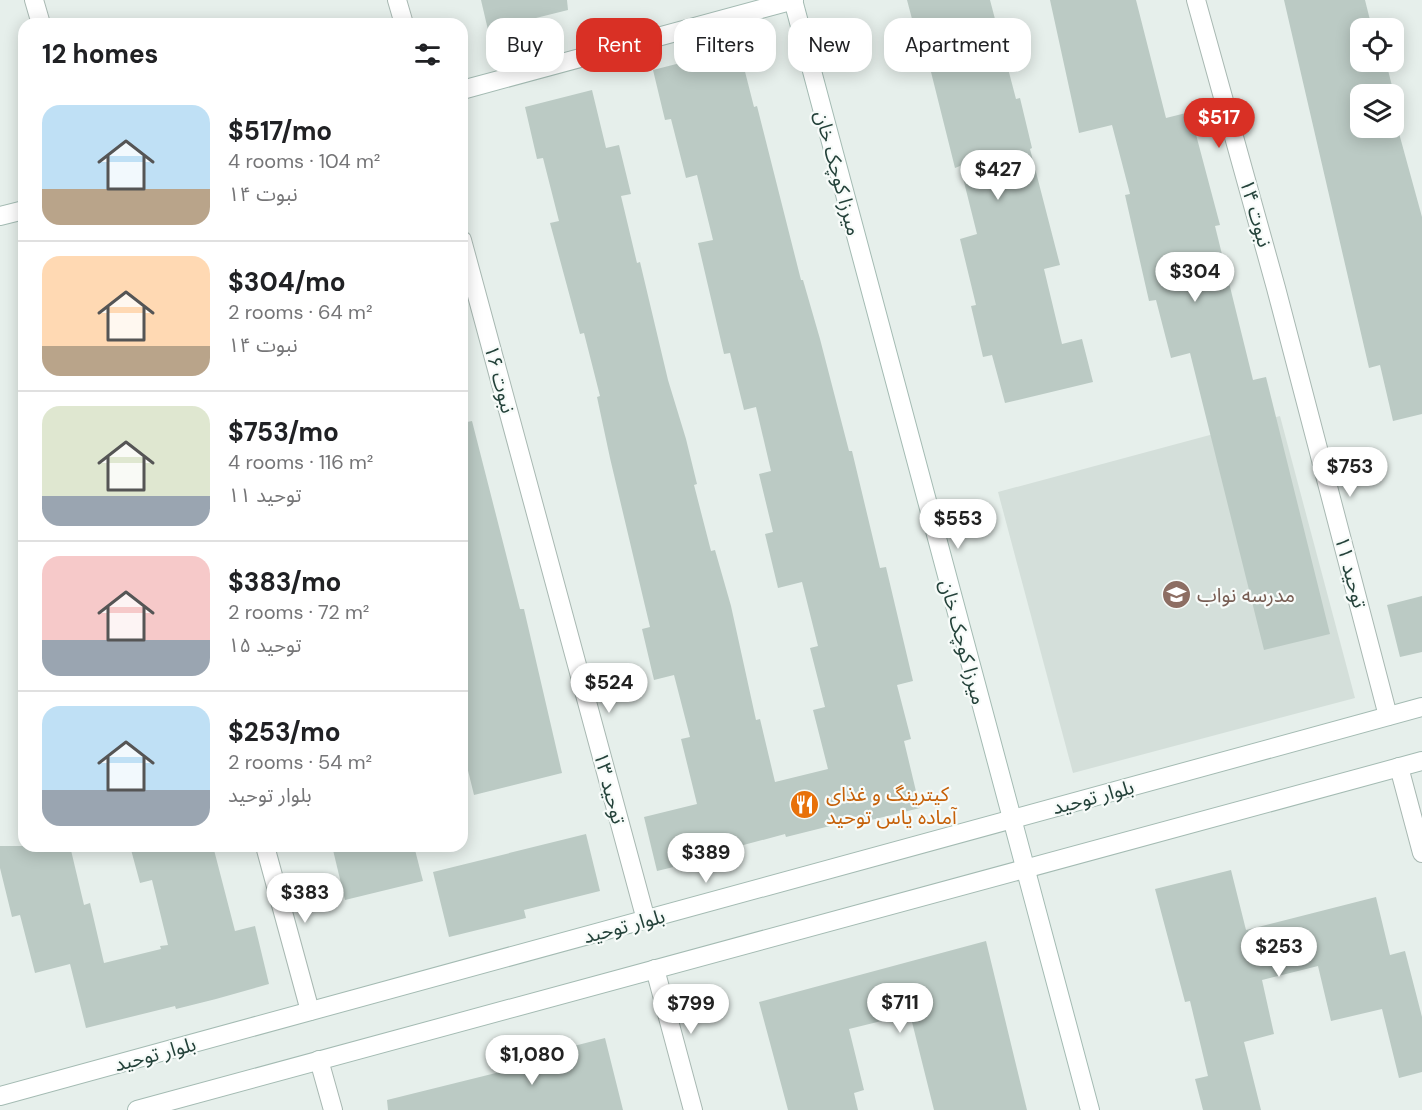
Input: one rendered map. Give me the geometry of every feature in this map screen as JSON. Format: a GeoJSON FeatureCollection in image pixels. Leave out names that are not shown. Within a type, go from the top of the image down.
{"type":"FeatureCollection","features":[{"type":"Feature","properties":{"kind":"street"},"geometry":{"type":"LineString","coordinates":[[34,0],[39,18]]}},
{"type":"Feature","properties":{"kind":"street"},"geometry":{"type":"LineString","coordinates":[[397,0],[402,18]]}},
{"type":"Feature","properties":{"kind":"street"},"geometry":{"type":"LineString","coordinates":[[468,88],[793,0]]}},
{"type":"Feature","properties":{"kind":"street","name":"میرزا کوچک خان"},"geometry":{"type":"LineString","coordinates":[[793,0],[1090,1110]]}},
{"type":"Feature","properties":{"kind":"street","name":"نبوت ۱۴"},"geometry":{"type":"LineString","coordinates":[[1196,0],[1276,288]]}},
{"type":"Feature","properties":{"kind":"street"},"geometry":{"type":"LineString","coordinates":[[0,216],[18,212]]}},
{"type":"Feature","properties":{"kind":"street","name":"نبوت ۱۶"},"geometry":{"type":"LineString","coordinates":[[468,262],[537,518]]}},
{"type":"Feature","properties":{"kind":"street","name":"توحید ۱۱"},"geometry":{"type":"LineString","coordinates":[[1276,288],[1388,716]]}},
{"type":"Feature","properties":{"kind":"street","name":"توحید ۱۳"},"geometry":{"type":"LineString","coordinates":[[537,518],[646,920]]}},
{"type":"Feature","properties":{"kind":"street","name":"بلوار توحید"},"geometry":{"type":"LineString","coordinates":[[0,1096],[1422,707]]}},
{"type":"Feature","properties":{"kind":"street"},"geometry":{"type":"LineString","coordinates":[[137,1110],[1422,761]]}},
{"type":"Feature","properties":{"kind":"street"},"geometry":{"type":"LineString","coordinates":[[1399,767],[1422,853]]}},
{"type":"Feature","properties":{"kind":"street"},"geometry":{"type":"LineString","coordinates":[[267,852],[310,1011]]}},
{"type":"Feature","properties":{"kind":"street"},"geometry":{"type":"LineString","coordinates":[[655,969],[693,1110]]}},
{"type":"Feature","properties":{"kind":"street"},"geometry":{"type":"LineString","coordinates":[[319,1060],[333,1110]]}},
{"type":"Feature","properties":{"kind":"shaded area","name":"مدرسه نواب"},"geometry":{"type":"Polygon","coordinates":[[[1280,416],[1355,698],[1073,773],[998,492],[1280,416]]]}},
{"type":"Feature","properties":{"kind":"building"},"geometry":{"type":"Polygon","coordinates":[[[481,0],[567,0],[568,10],[536,18],[486,18],[486,21],[481,0]]]}},
{"type":"Feature","properties":{"kind":"building"},"geometry":{"type":"Polygon","coordinates":[[[907,0],[990,0],[995,18],[912,18],[907,0]]]}},
{"type":"Feature","properties":{"kind":"building"},"geometry":{"type":"Polygon","coordinates":[[[1050,0],[1136,0],[1166,118],[1190,112],[1220,225],[1215,226],[1253,380],[1266,377],[1330,634],[1264,650],[1190,353],[1171,358],[1156,300],[1149,301],[1125,195],[1130,194],[1112,125],[1079,133],[1050,0]]]}},
{"type":"Feature","properties":{"kind":"building"},"geometry":{"type":"Polygon","coordinates":[[[1284,0],[1365,0],[1370,18],[1350,18],[1350,72],[1388,72],[1392,84],[1350,84],[1350,138],[1400,138],[1422,217],[1422,414],[1393,421],[1380,365],[1369,368],[1284,0]]]}},
{"type":"Feature","properties":{"kind":"building"},"geometry":{"type":"Polygon","coordinates":[[[674,65],[674,72],[745,72],[754,107],[757,106],[801,280],[803,280],[820,339],[849,451],[852,451],[880,568],[886,567],[913,681],[897,685],[911,739],[904,741],[920,808],[855,824],[854,820],[786,837],[785,834],[710,854],[711,858],[657,871],[644,817],[697,804],[681,739],[690,737],[674,675],[654,680],[642,629],[650,627],[610,458],[597,397],[600,396],[584,333],[580,334],[550,223],[559,221],[543,158],[537,159],[525,107],[592,90],[606,148],[619,145],[631,194],[621,196],[637,263],[640,262],[668,380],[686,439],[697,484],[694,485],[711,551],[715,550],[731,606],[756,720],[760,719],[775,782],[828,769],[813,710],[825,707],[810,648],[818,646],[802,582],[778,588],[765,534],[773,532],[759,474],[771,471],[756,407],[744,410],[730,353],[724,354],[698,243],[713,240],[697,175],[686,178],[671,119],[665,120],[653,72],[662,72],[662,68],[674,65]]]}},
{"type":"Feature","properties":{"kind":"building"},"geometry":{"type":"Polygon","coordinates":[[[931,72],[1009,72],[1016,99],[1020,98],[1032,148],[1030,149],[1060,265],[1044,269],[1062,344],[1082,339],[1093,382],[1005,403],[992,355],[983,357],[971,306],[976,305],[960,239],[977,234],[960,166],[955,168],[931,72]]]}},
{"type":"Feature","properties":{"kind":"building"},"geometry":{"type":"Polygon","coordinates":[[[472,421],[520,609],[524,609],[562,773],[474,795],[468,770],[468,422],[472,421]]]}},
{"type":"Feature","properties":{"kind":"building"},"geometry":{"type":"Polygon","coordinates":[[[1422,596],[1422,652],[1400,657],[1387,605],[1422,596]]]}},
{"type":"Feature","properties":{"kind":"building"},"geometry":{"type":"Polygon","coordinates":[[[586,834],[600,891],[524,910],[526,918],[449,937],[433,872],[586,834]]]}},
{"type":"Feature","properties":{"kind":"building"},"geometry":{"type":"Polygon","coordinates":[[[0,846],[18,846],[18,852],[71,852],[84,905],[90,903],[104,963],[161,949],[160,946],[168,945],[152,880],[140,883],[132,852],[215,852],[235,931],[255,926],[269,984],[176,1009],[175,1006],[86,1028],[70,964],[35,973],[20,915],[12,917],[0,868],[0,846]]]}},
{"type":"Feature","properties":{"kind":"building"},"geometry":{"type":"Polygon","coordinates":[[[333,852],[416,852],[423,881],[345,900],[333,852]]]}},
{"type":"Feature","properties":{"kind":"building"},"geometry":{"type":"Polygon","coordinates":[[[1231,870],[1246,930],[1376,897],[1390,955],[1405,951],[1422,1017],[1422,1072],[1399,1078],[1382,1009],[1331,1021],[1318,966],[1262,980],[1274,1034],[1244,1042],[1261,1110],[1203,1110],[1195,1079],[1208,1076],[1190,1001],[1185,1002],[1155,889],[1231,870]]]}},
{"type":"Feature","properties":{"kind":"building"},"geometry":{"type":"Polygon","coordinates":[[[986,941],[1027,1110],[934,1110],[910,1014],[849,1029],[864,1090],[854,1093],[858,1110],[788,1110],[759,1002],[986,941]]]}},
{"type":"Feature","properties":{"kind":"building"},"geometry":{"type":"Polygon","coordinates":[[[605,1038],[623,1110],[388,1110],[387,1100],[536,1063],[535,1056],[605,1038]]]}},
{"type":"Feature","properties":{"kind":"place","name":"مدرسه نواب"},"geometry":{"type":"Point","coordinates":[1176,595]}},
{"type":"Feature","properties":{"kind":"place","name":"کیترینگ و غذای آماده یاس توحید"},"geometry":{"type":"Point","coordinates":[805,805]}}]}
